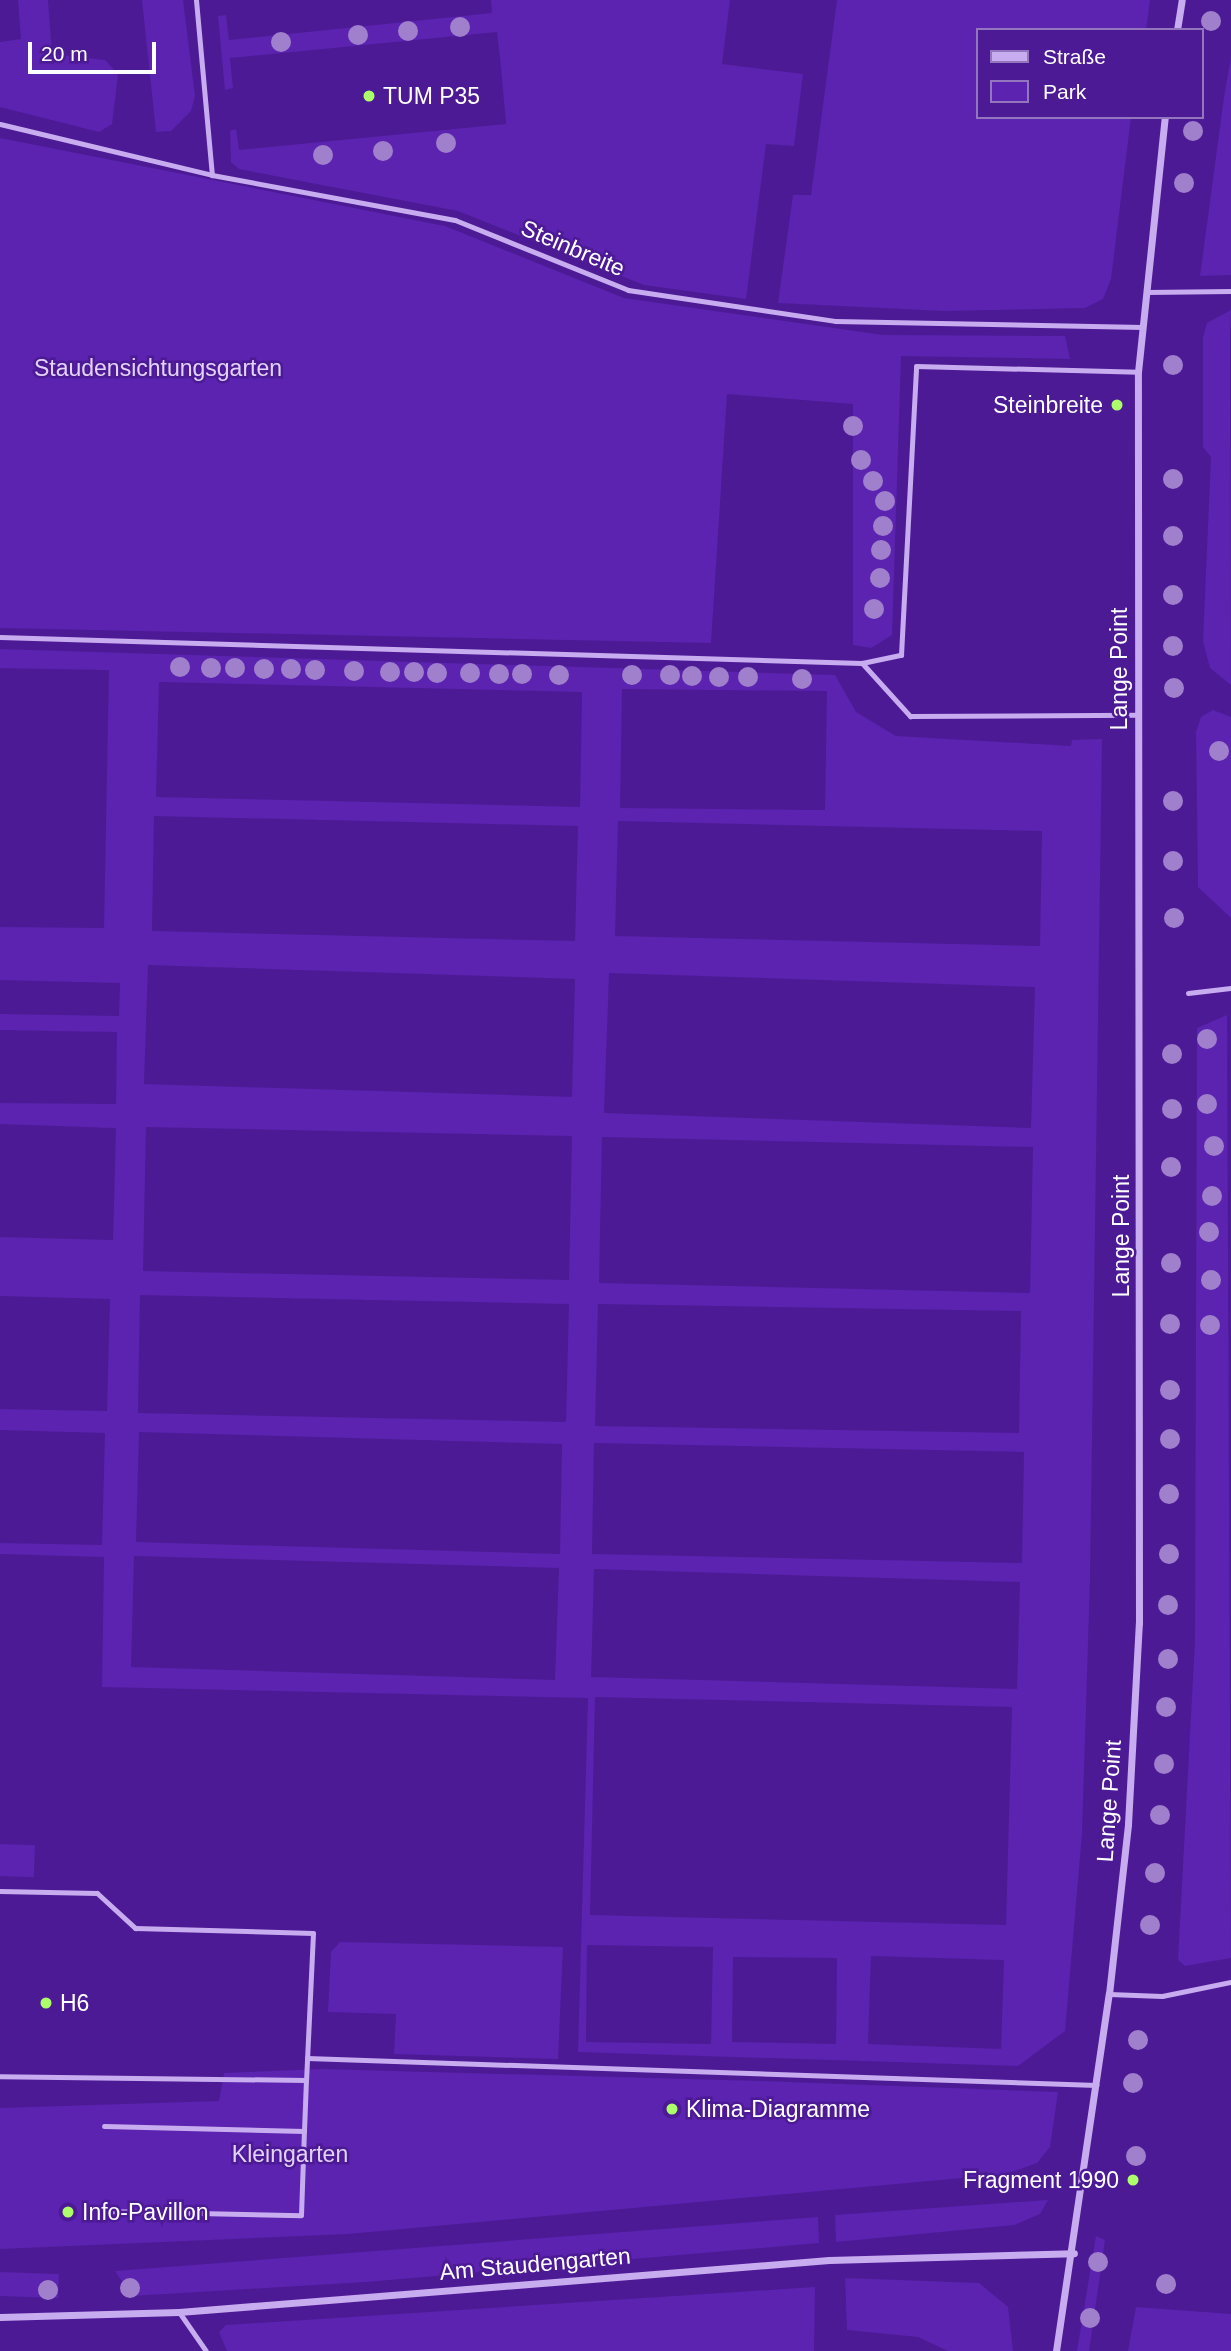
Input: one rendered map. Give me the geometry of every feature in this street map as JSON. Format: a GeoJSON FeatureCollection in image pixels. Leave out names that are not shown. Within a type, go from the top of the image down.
{"type":"FeatureCollection","features":[{"type":"Feature","properties":{"kind":"street"},"geometry":{"type":"LineString","coordinates":[[1177,28],[1182,0]]}},
{"type":"Feature","properties":{"kind":"street","name":"Lange Point"},"geometry":{"type":"LineString","coordinates":[[1056,2351],[1074,2253],[1110,1994],[1128,1824],[1139,1623],[1138,372],[1165,119]]}},
{"type":"Feature","properties":{"kind":"street","name":"Am Staudengarten"},"geometry":{"type":"LineString","coordinates":[[0,2317],[179,2312],[716,2267],[1074,2253]]}},
{"type":"Feature","properties":{"kind":"lane"},"geometry":{"type":"LineString","coordinates":[[196,0],[212,175]]}},
{"type":"Feature","properties":{"kind":"lane","name":"Steinbreite"},"geometry":{"type":"LineString","coordinates":[[0,124],[212,175],[455,219],[628,290],[835,321],[1143,327]]}},
{"type":"Feature","properties":{"kind":"lane"},"geometry":{"type":"LineString","coordinates":[[1146,292],[1231,291]]}},
{"type":"Feature","properties":{"kind":"lane"},"geometry":{"type":"LineString","coordinates":[[0,637],[862,663],[901,655],[916,366],[1138,372]]}},
{"type":"Feature","properties":{"kind":"lane"},"geometry":{"type":"LineString","coordinates":[[862,663],[911,716],[1138,715]]}},
{"type":"Feature","properties":{"kind":"lane"},"geometry":{"type":"LineString","coordinates":[[1188,993],[1231,988]]}},
{"type":"Feature","properties":{"kind":"lane"},"geometry":{"type":"LineString","coordinates":[[0,1891],[97,1893],[135,1928],[313,1933],[301,2215],[104,2211]]}},
{"type":"Feature","properties":{"kind":"lane"},"geometry":{"type":"LineString","coordinates":[[1110,1994],[1162,1996],[1231,1982]]}},
{"type":"Feature","properties":{"kind":"lane"},"geometry":{"type":"LineString","coordinates":[[307,2058],[1097,2085]]}},
{"type":"Feature","properties":{"kind":"lane"},"geometry":{"type":"LineString","coordinates":[[0,2076],[306,2080]]}},
{"type":"Feature","properties":{"kind":"lane"},"geometry":{"type":"LineString","coordinates":[[104,2126],[304,2131]]}},
{"type":"Feature","properties":{"kind":"lane"},"geometry":{"type":"LineString","coordinates":[[179,2312],[206,2351]]}},
{"type":"Feature","properties":{"kind":"green space"},"geometry":{"type":"Polygon","coordinates":[[[18,0],[48,0],[52,54],[105,60],[118,74],[112,124],[99,132],[0,107],[0,42],[21,39],[18,0]]]}},
{"type":"Feature","properties":{"kind":"green space"},"geometry":{"type":"Polygon","coordinates":[[[142,0],[183,0],[195,96],[191,111],[171,131],[156,132],[142,0]]]}},
{"type":"Feature","properties":{"kind":"green space"},"geometry":{"type":"Polygon","coordinates":[[[491,0],[730,0],[722,64],[803,74],[794,146],[766,144],[746,299],[644,285],[458,211],[239,169],[231,162],[230,131],[236,129],[239,150],[506,124],[501,67],[497,32],[230,58],[233,88],[225,90],[218,16],[226,15],[229,40],[492,13],[491,0]]]}},
{"type":"Feature","properties":{"kind":"green space"},"geometry":{"type":"Polygon","coordinates":[[[837,0],[1150,0],[1146,28],[976,28],[976,119],[1131,119],[1111,279],[1103,299],[1085,308],[945,311],[778,303],[793,195],[811,195],[837,0]]]}},
{"type":"Feature","properties":{"kind":"green space"},"geometry":{"type":"Polygon","coordinates":[[[1231,57],[1231,275],[1200,276],[1224,97],[1231,57]]]}},
{"type":"Feature","properties":{"kind":"green space","name":"Staudensichtungsgarten"},"geometry":{"type":"Polygon","coordinates":[[[0,138],[445,226],[624,298],[883,335],[1065,336],[1070,359],[901,356],[892,635],[871,648],[853,645],[853,404],[727,394],[711,643],[0,628],[0,138]]]}},
{"type":"Feature","properties":{"kind":"green space"},"geometry":{"type":"Polygon","coordinates":[[[1231,310],[1231,685],[1210,668],[1203,641],[1211,457],[1203,447],[1203,337],[1207,323],[1231,310]]]}},
{"type":"Feature","properties":{"kind":"green space"},"geometry":{"type":"Polygon","coordinates":[[[0,649],[835,675],[856,712],[896,736],[1071,746],[1072,740],[1102,739],[1090,1579],[1082,1834],[1065,2031],[1018,2066],[578,2052],[588,1698],[102,1687],[104,1557],[0,1554],[0,1543],[102,1545],[105,1433],[0,1430],[0,1409],[107,1411],[110,1299],[0,1296],[0,1237],[113,1240],[116,1128],[0,1124],[0,1103],[116,1104],[117,1032],[0,1030],[0,1014],[119,1016],[120,983],[0,980],[0,927],[104,928],[109,670],[0,668],[0,649]],[[159,682],[156,797],[580,807],[582,692],[159,682]],[[622,689],[620,808],[825,810],[827,691],[622,689]],[[154,816],[152,931],[575,941],[578,826],[154,816]],[[618,821],[615,936],[1040,946],[1042,831],[618,821]],[[148,965],[144,1084],[572,1097],[575,979],[148,965]],[[609,973],[604,1113],[1031,1128],[1035,987],[609,973]],[[146,1127],[143,1271],[569,1280],[572,1136],[146,1127]],[[602,1137],[599,1283],[1030,1293],[1033,1147],[602,1137]],[[140,1295],[138,1413],[566,1422],[569,1304],[140,1295]],[[598,1304],[595,1426],[1019,1433],[1021,1311],[598,1304]],[[139,1432],[136,1542],[560,1554],[562,1444],[139,1432]],[[594,1443],[592,1554],[1022,1563],[1024,1452],[594,1443]],[[134,1556],[131,1667],[555,1680],[559,1568],[134,1556]],[[594,1569],[591,1677],[1017,1689],[1020,1582],[594,1569]],[[595,1697],[590,1915],[1006,1925],[1012,1707],[595,1697]],[[587,1945],[586,2042],[711,2044],[713,1947],[587,1945]],[[871,1956],[868,2044],[1001,2049],[1004,1960],[871,1956]],[[733,1957],[732,2042],[836,2044],[837,1958],[733,1957]]]}},
{"type":"Feature","properties":{"kind":"green space"},"geometry":{"type":"Polygon","coordinates":[[[1213,710],[1231,717],[1231,918],[1198,887],[1196,732],[1201,717],[1213,710]]]}},
{"type":"Feature","properties":{"kind":"green space"},"geometry":{"type":"Polygon","coordinates":[[[1227,1015],[1231,1958],[1185,1966],[1178,1960],[1195,1640],[1197,1028],[1227,1015]]]}},
{"type":"Feature","properties":{"kind":"green space"},"geometry":{"type":"Polygon","coordinates":[[[0,1844],[35,1845],[34,1877],[0,1876],[0,1844]]]}},
{"type":"Feature","properties":{"kind":"green space"},"geometry":{"type":"Polygon","coordinates":[[[340,1942],[563,1947],[558,2059],[394,2054],[396,2014],[328,2012],[331,1952],[340,1942]]]}},
{"type":"Feature","properties":{"kind":"green space","name":"Kleingarten"},"geometry":{"type":"Polygon","coordinates":[[[322,2069],[1058,2092],[1050,2147],[1037,2163],[1006,2174],[348,2234],[0,2249],[0,2108],[219,2101],[224,2073],[322,2069]]]}},
{"type":"Feature","properties":{"kind":"green space"},"geometry":{"type":"Polygon","coordinates":[[[1048,2200],[1040,2214],[1014,2225],[836,2242],[835,2215],[1048,2200]]]}},
{"type":"Feature","properties":{"kind":"green space"},"geometry":{"type":"Polygon","coordinates":[[[818,2217],[819,2243],[366,2282],[132,2296],[115,2271],[818,2217]]]}},
{"type":"Feature","properties":{"kind":"green space"},"geometry":{"type":"Polygon","coordinates":[[[1096,2236],[1105,2240],[1089,2351],[1077,2351],[1096,2236]]]}},
{"type":"Feature","properties":{"kind":"green space"},"geometry":{"type":"Polygon","coordinates":[[[0,2272],[59,2274],[58,2298],[0,2296],[0,2272]]]}},
{"type":"Feature","properties":{"kind":"green space"},"geometry":{"type":"Polygon","coordinates":[[[845,2278],[979,2283],[1008,2307],[1013,2351],[948,2351],[918,2337],[847,2330],[845,2278]]]}},
{"type":"Feature","properties":{"kind":"green space"},"geometry":{"type":"Polygon","coordinates":[[[815,2287],[814,2351],[227,2351],[219,2332],[226,2325],[815,2287]]]}},
{"type":"Feature","properties":{"kind":"green space"},"geometry":{"type":"Polygon","coordinates":[[[1136,2307],[1231,2314],[1231,2351],[1128,2351],[1136,2307]]]}},
{"type":"Feature","properties":{"kind":"place","name":"TUM P35"},"geometry":{"type":"Point","coordinates":[369,96]}},
{"type":"Feature","properties":{"kind":"place","name":"Steinbreite"},"geometry":{"type":"Point","coordinates":[1117,405]}},
{"type":"Feature","properties":{"kind":"place","name":"H6"},"geometry":{"type":"Point","coordinates":[46,2003]}},
{"type":"Feature","properties":{"kind":"place","name":"Klima-Diagramme"},"geometry":{"type":"Point","coordinates":[672,2109]}},
{"type":"Feature","properties":{"kind":"place","name":"Fragment 1990"},"geometry":{"type":"Point","coordinates":[1133,2180]}},
{"type":"Feature","properties":{"kind":"place","name":"Info-Pavillon"},"geometry":{"type":"Point","coordinates":[68,2212]}}]}
